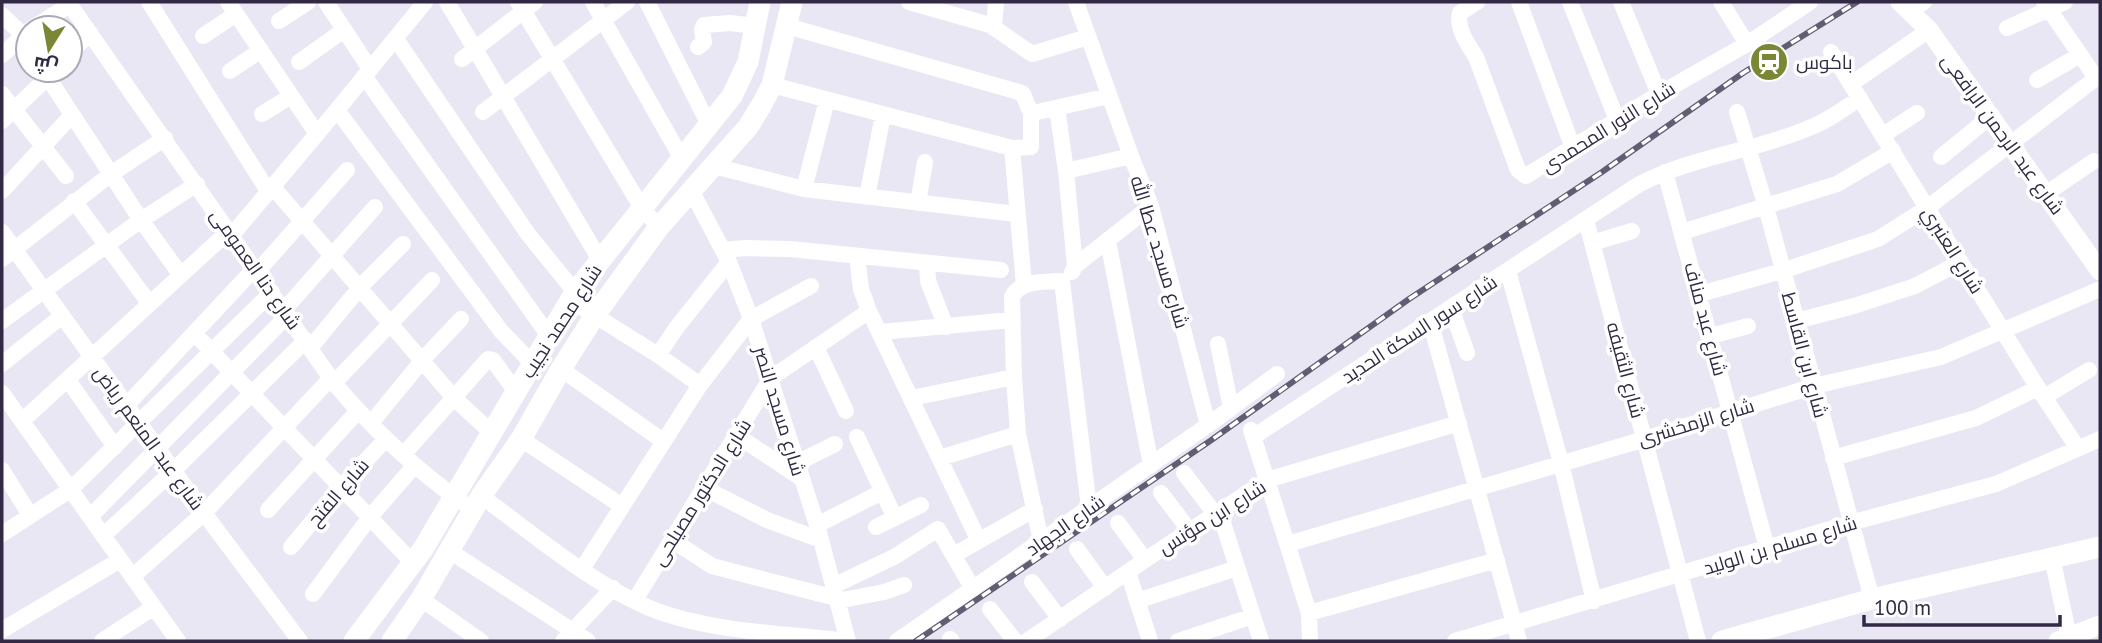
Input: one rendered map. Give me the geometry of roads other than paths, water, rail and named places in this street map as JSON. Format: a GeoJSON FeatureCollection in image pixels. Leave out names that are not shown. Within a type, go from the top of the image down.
{"type":"FeatureCollection","features":[{"type":"Feature","properties":{"kind":"main road","name":"شارع محمد نجيب"},"geometry":{"type":"LineString","coordinates":[[354,641],[413,563],[573,296],[732,96],[748,62],[760,2]]}},
{"type":"Feature","properties":{"kind":"main road","name":"شارع محمد نجيب"},"geometry":{"type":"LineString","coordinates":[[392,641],[421,599],[477,503],[521,439],[595,316],[659,227],[748,127],[772,85],[792,2]]}},
{"type":"Feature","properties":{"kind":"main road"},"geometry":{"type":"LineString","coordinates":[[1722,641],[1872,599],[2100,547]]}},
{"type":"Feature","properties":{"kind":"street"},"geometry":{"type":"LineString","coordinates":[[2,8],[7,2]]}},
{"type":"Feature","properties":{"kind":"street"},"geometry":{"type":"LineString","coordinates":[[279,21],[308,2]]}},
{"type":"Feature","properties":{"kind":"street"},"geometry":{"type":"LineString","coordinates":[[326,2],[367,73],[549,337]]}},
{"type":"Feature","properties":{"kind":"street"},"geometry":{"type":"LineString","coordinates":[[593,2],[682,159]]}},
{"type":"Feature","properties":{"kind":"street"},"geometry":{"type":"LineString","coordinates":[[484,112],[627,2]]}},
{"type":"Feature","properties":{"kind":"street"},"geometry":{"type":"LineString","coordinates":[[647,2],[709,125]]}},
{"type":"Feature","properties":{"kind":"street"},"geometry":{"type":"LineString","coordinates":[[909,2],[994,28],[1036,55],[1088,37]]}},
{"type":"Feature","properties":{"kind":"street"},"geometry":{"type":"LineString","coordinates":[[994,28],[997,2]]}},
{"type":"Feature","properties":{"kind":"street","name":"شارع مسجد عطا الله"},"geometry":{"type":"LineString","coordinates":[[1076,2],[1130,156],[1151,206],[1208,425]]}},
{"type":"Feature","properties":{"kind":"street"},"geometry":{"type":"LineString","coordinates":[[1519,2],[1573,148]]}},
{"type":"Feature","properties":{"kind":"street"},"geometry":{"type":"LineString","coordinates":[[1570,2],[1617,120]]}},
{"type":"Feature","properties":{"kind":"street"},"geometry":{"type":"LineString","coordinates":[[1621,2],[1659,94]]}},
{"type":"Feature","properties":{"kind":"street"},"geometry":{"type":"LineString","coordinates":[[1721,2],[1747,44]]}},
{"type":"Feature","properties":{"kind":"street","name":"شارع النور المحمدى"},"geometry":{"type":"LineString","coordinates":[[1470,6],[1460,13],[1459,22],[1468,46],[1476,57],[1518,170],[1526,176],[1659,94],[1747,44],[1810,2]]}},
{"type":"Feature","properties":{"kind":"street"},"geometry":{"type":"LineString","coordinates":[[2007,28],[2046,6],[2065,2]]}},
{"type":"Feature","properties":{"kind":"street"},"geometry":{"type":"LineString","coordinates":[[54,14],[69,3]]}},
{"type":"Feature","properties":{"kind":"street","name":"شارع دنا العمومى"},"geometry":{"type":"LineString","coordinates":[[69,3],[332,380],[358,411],[409,460],[454,497],[477,503],[635,600],[680,618],[741,629],[842,639]]}},
{"type":"Feature","properties":{"kind":"street"},"geometry":{"type":"LineString","coordinates":[[450,3],[600,260]]}},
{"type":"Feature","properties":{"kind":"street"},"geometry":{"type":"LineString","coordinates":[[22,421],[180,274],[231,233],[396,39],[420,4]]}},
{"type":"Feature","properties":{"kind":"street"},"geometry":{"type":"LineString","coordinates":[[156,5],[270,189],[301,220],[454,398],[492,433]]}},
{"type":"Feature","properties":{"kind":"street"},"geometry":{"type":"LineString","coordinates":[[462,59],[525,5],[552,59],[642,208],[659,227]]}},
{"type":"Feature","properties":{"kind":"street","name":"شارع عبد الرحمن الرافعى"},"geometry":{"type":"LineString","coordinates":[[1912,5],[2100,271]]}},
{"type":"Feature","properties":{"kind":"street"},"geometry":{"type":"LineString","coordinates":[[2046,6],[2096,78],[2100,96]]}},
{"type":"Feature","properties":{"kind":"street"},"geometry":{"type":"LineString","coordinates":[[202,36],[232,8],[317,134]]}},
{"type":"Feature","properties":{"kind":"street"},"geometry":{"type":"LineString","coordinates":[[698,47],[704,42],[704,25],[730,23],[757,26]]}},
{"type":"Feature","properties":{"kind":"street"},"geometry":{"type":"LineString","coordinates":[[772,85],[1012,148],[1031,147],[1031,111],[1023,94],[1019,92],[787,26]]}},
{"type":"Feature","properties":{"kind":"street"},"geometry":{"type":"LineString","coordinates":[[299,62],[344,30]]}},
{"type":"Feature","properties":{"kind":"street","name":"شارع سور السكة الحديد"},"geometry":{"type":"LineString","coordinates":[[1267,480],[1252,434],[1638,185],[1665,172],[1810,128],[1837,114],[1855,91],[1929,30]]}},
{"type":"Feature","properties":{"kind":"street"},"geometry":{"type":"LineString","coordinates":[[84,40],[91,34]]}},
{"type":"Feature","properties":{"kind":"street"},"geometry":{"type":"LineString","coordinates":[[396,39],[573,296],[595,316],[700,385]]}},
{"type":"Feature","properties":{"kind":"street"},"geometry":{"type":"LineString","coordinates":[[230,71],[261,50]]}},
{"type":"Feature","properties":{"kind":"street","name":"شارع العنبري"},"geometry":{"type":"LineString","coordinates":[[1831,52],[2077,447]]}},
{"type":"Feature","properties":{"kind":"street"},"geometry":{"type":"LineString","coordinates":[[2037,80],[2080,55]]}},
{"type":"Feature","properties":{"kind":"street"},"geometry":{"type":"LineString","coordinates":[[1700,294],[1782,271],[1878,239],[1927,208],[2096,78]]}},
{"type":"Feature","properties":{"kind":"street"},"geometry":{"type":"LineString","coordinates":[[2,121],[36,84]]}},
{"type":"Feature","properties":{"kind":"street"},"geometry":{"type":"LineString","coordinates":[[53,84],[141,220],[180,274]]}},
{"type":"Feature","properties":{"kind":"street"},"geometry":{"type":"LineString","coordinates":[[2,94],[66,176]]}},
{"type":"Feature","properties":{"kind":"street"},"geometry":{"type":"LineString","coordinates":[[262,114],[291,96]]}},
{"type":"Feature","properties":{"kind":"street"},"geometry":{"type":"LineString","coordinates":[[1031,111],[1036,113],[1109,96]]}},
{"type":"Feature","properties":{"kind":"street"},"geometry":{"type":"LineString","coordinates":[[804,189],[827,100]]}},
{"type":"Feature","properties":{"kind":"street"},"geometry":{"type":"LineString","coordinates":[[1057,108],[1075,266]]}},
{"type":"Feature","properties":{"kind":"street"},"geometry":{"type":"LineString","coordinates":[[337,110],[501,331],[533,363]]}},
{"type":"Feature","properties":{"kind":"street","name":"شارع ابن القاسط"},"geometry":{"type":"LineString","coordinates":[[1737,112],[1766,206],[1872,599]]}},
{"type":"Feature","properties":{"kind":"street"},"geometry":{"type":"LineString","coordinates":[[1883,135],[1917,113]]}},
{"type":"Feature","properties":{"kind":"street"},"geometry":{"type":"LineString","coordinates":[[2,191],[72,115]]}},
{"type":"Feature","properties":{"kind":"street"},"geometry":{"type":"LineString","coordinates":[[867,197],[883,115]]}},
{"type":"Feature","properties":{"kind":"street"},"geometry":{"type":"LineString","coordinates":[[1941,157],[1992,115]]}},
{"type":"Feature","properties":{"kind":"street"},"geometry":{"type":"LineString","coordinates":[[8,254],[74,201],[165,138]]}},
{"type":"Feature","properties":{"kind":"street"},"geometry":{"type":"LineString","coordinates":[[1012,148],[1024,285]]}},
{"type":"Feature","properties":{"kind":"street"},"geometry":{"type":"LineString","coordinates":[[1682,232],[1837,184],[1894,151]]}},
{"type":"Feature","properties":{"kind":"street"},"geometry":{"type":"LineString","coordinates":[[1066,171],[1130,156]]}},
{"type":"Feature","properties":{"kind":"street"},"geometry":{"type":"LineString","coordinates":[[2047,194],[2094,161]]}},
{"type":"Feature","properties":{"kind":"street"},"geometry":{"type":"LineString","coordinates":[[918,203],[925,162]]}},
{"type":"Feature","properties":{"kind":"street"},"geometry":{"type":"LineString","coordinates":[[714,166],[804,189],[1016,214]]}},
{"type":"Feature","properties":{"kind":"street"},"geometry":{"type":"LineString","coordinates":[[126,406],[347,170]]}},
{"type":"Feature","properties":{"kind":"street","name":"شارع عبد مناف"},"geometry":{"type":"LineString","coordinates":[[1665,172],[1768,548]]}},
{"type":"Feature","properties":{"kind":"street"},"geometry":{"type":"LineString","coordinates":[[2,321],[141,220],[197,184]]}},
{"type":"Feature","properties":{"kind":"street","name":"شارع مسجد النصر"},"geometry":{"type":"LineString","coordinates":[[691,190],[726,256],[771,378],[819,532],[835,595],[842,639]]}},
{"type":"Feature","properties":{"kind":"street"},"geometry":{"type":"LineString","coordinates":[[74,201],[149,303]]}},
{"type":"Feature","properties":{"kind":"street"},"geometry":{"type":"LineString","coordinates":[[1041,541],[1018,434],[1012,296],[1015,290],[1024,285],[1062,281],[1075,266],[1151,206]]}},
{"type":"Feature","properties":{"kind":"street"},"geometry":{"type":"LineString","coordinates":[[90,517],[231,372],[375,207]]}},
{"type":"Feature","properties":{"kind":"street","name":"شارع الثقيفه"},"geometry":{"type":"LineString","coordinates":[[1586,220],[1698,641]]}},
{"type":"Feature","properties":{"kind":"street"},"geometry":{"type":"LineString","coordinates":[[1592,243],[1632,230]]}},
{"type":"Feature","properties":{"kind":"street","name":"شارع عبد المنعم رياض"},"geometry":{"type":"LineString","coordinates":[[2,232],[8,254],[43,289],[173,471],[300,641]]}},
{"type":"Feature","properties":{"kind":"street"},"geometry":{"type":"LineString","coordinates":[[1108,241],[1151,465]]}},
{"type":"Feature","properties":{"kind":"street"},"geometry":{"type":"LineString","coordinates":[[103,536],[308,344],[403,244]]}},
{"type":"Feature","properties":{"kind":"street"},"geometry":{"type":"LineString","coordinates":[[658,355],[726,256],[746,248],[790,249],[1001,270]]}},
{"type":"Feature","properties":{"kind":"street"},"geometry":{"type":"LineString","coordinates":[[857,256],[861,289],[869,310],[979,541]]}},
{"type":"Feature","properties":{"kind":"street"},"geometry":{"type":"LineString","coordinates":[[1796,321],[1854,306],[1914,286],[1961,262]]}},
{"type":"Feature","properties":{"kind":"street"},"geometry":{"type":"LineString","coordinates":[[927,263],[931,290],[946,327]]}},
{"type":"Feature","properties":{"kind":"street"},"geometry":{"type":"LineString","coordinates":[[1508,271],[1594,601]]}},
{"type":"Feature","properties":{"kind":"street"},"geometry":{"type":"LineString","coordinates":[[132,577],[204,513],[332,380],[391,325],[432,280]]}},
{"type":"Feature","properties":{"kind":"street"},"geometry":{"type":"LineString","coordinates":[[1062,281],[1089,508]]}},
{"type":"Feature","properties":{"kind":"street"},"geometry":{"type":"LineString","coordinates":[[582,569],[700,385],[751,319],[811,286]]}},
{"type":"Feature","properties":{"kind":"street","name":"شارع الزمخشرى"},"geometry":{"type":"LineString","coordinates":[[1288,544],[1645,439],[1814,386],[1941,357],[2100,289]]}},
{"type":"Feature","properties":{"kind":"street"},"geometry":{"type":"LineString","coordinates":[[2,534],[70,490],[272,292]]}},
{"type":"Feature","properties":{"kind":"street"},"geometry":{"type":"LineString","coordinates":[[1451,307],[1467,353]]}},
{"type":"Feature","properties":{"kind":"street","name":"شارع الدكتور مصيلحى"},"geometry":{"type":"LineString","coordinates":[[635,600],[771,378],[869,310]]}},
{"type":"Feature","properties":{"kind":"street"},"geometry":{"type":"LineString","coordinates":[[2,364],[62,316]]}},
{"type":"Feature","properties":{"kind":"street"},"geometry":{"type":"LineString","coordinates":[[371,424],[461,319]]}},
{"type":"Feature","properties":{"kind":"street"},"geometry":{"type":"LineString","coordinates":[[881,332],[1011,320]]}},
{"type":"Feature","properties":{"kind":"street"},"geometry":{"type":"LineString","coordinates":[[1430,321],[1519,641]]}},
{"type":"Feature","properties":{"kind":"street"},"geometry":{"type":"LineString","coordinates":[[1711,336],[1748,326]]}},
{"type":"Feature","properties":{"kind":"street"},"geometry":{"type":"LineString","coordinates":[[194,333],[413,563]]}},
{"type":"Feature","properties":{"kind":"street"},"geometry":{"type":"LineString","coordinates":[[1218,344],[1231,408]]}},
{"type":"Feature","properties":{"kind":"street"},"geometry":{"type":"LineString","coordinates":[[817,347],[846,411]]}},
{"type":"Feature","properties":{"kind":"street"},"geometry":{"type":"LineString","coordinates":[[313,594],[454,398],[490,358],[516,392]]}},
{"type":"Feature","properties":{"kind":"street"},"geometry":{"type":"LineString","coordinates":[[561,369],[663,441]]}},
{"type":"Feature","properties":{"kind":"street"},"geometry":{"type":"LineString","coordinates":[[1833,458],[1976,418],[2089,370]]}},
{"type":"Feature","properties":{"kind":"street","name":"شارع الجهاد"},"geometry":{"type":"LineString","coordinates":[[897,641],[1277,374]]}},
{"type":"Feature","properties":{"kind":"street"},"geometry":{"type":"LineString","coordinates":[[912,398],[1014,377]]}},
{"type":"Feature","properties":{"kind":"street"},"geometry":{"type":"LineString","coordinates":[[68,380],[115,447]]}},
{"type":"Feature","properties":{"kind":"street"},"geometry":{"type":"LineString","coordinates":[[2,393],[178,641]]}},
{"type":"Feature","properties":{"kind":"street"},"geometry":{"type":"LineString","coordinates":[[268,510],[358,411]]}},
{"type":"Feature","properties":{"kind":"street","name":"شارع ابن مؤنس"},"geometry":{"type":"LineString","coordinates":[[1027,641],[1145,559],[1267,480],[1459,423]]}},
{"type":"Feature","properties":{"kind":"street"},"geometry":{"type":"LineString","coordinates":[[940,458],[1018,434]]}},
{"type":"Feature","properties":{"kind":"street"},"geometry":{"type":"LineString","coordinates":[[736,435],[799,471],[835,444]]}},
{"type":"Feature","properties":{"kind":"street"},"geometry":{"type":"LineString","coordinates":[[857,437],[895,518]]}},
{"type":"Feature","properties":{"kind":"street","name":"شارع الفتح"},"geometry":{"type":"LineString","coordinates":[[291,547],[386,439]]}},
{"type":"Feature","properties":{"kind":"street"},"geometry":{"type":"LineString","coordinates":[[521,439],[622,506]]}},
{"type":"Feature","properties":{"kind":"street","name":"شارع مسلم بن الوليد"},"geometry":{"type":"LineString","coordinates":[[1455,641],[1850,523],[1996,484],[2100,439]]}},
{"type":"Feature","properties":{"kind":"street"},"geometry":{"type":"LineString","coordinates":[[2,470],[30,515]]}},
{"type":"Feature","properties":{"kind":"street"},"geometry":{"type":"LineString","coordinates":[[1184,473],[1217,512],[1261,641]]}},
{"type":"Feature","properties":{"kind":"street"},"geometry":{"type":"LineString","coordinates":[[1267,480],[1309,613],[1310,641]]}},
{"type":"Feature","properties":{"kind":"street"},"geometry":{"type":"LineString","coordinates":[[704,488],[767,520],[819,532],[882,492]]}},
{"type":"Feature","properties":{"kind":"street"},"geometry":{"type":"LineString","coordinates":[[1161,493],[1189,530]]}},
{"type":"Feature","properties":{"kind":"street"},"geometry":{"type":"LineString","coordinates":[[876,527],[922,505]]}},
{"type":"Feature","properties":{"kind":"street"},"geometry":{"type":"LineString","coordinates":[[954,555],[1035,509]]}},
{"type":"Feature","properties":{"kind":"street"},"geometry":{"type":"LineString","coordinates":[[1118,523],[1145,559]]}},
{"type":"Feature","properties":{"kind":"street"},"geometry":{"type":"LineString","coordinates":[[835,595],[938,529],[973,589]]}},
{"type":"Feature","properties":{"kind":"street"},"geometry":{"type":"LineString","coordinates":[[672,540],[712,566],[835,595],[874,594],[904,585]]}},
{"type":"Feature","properties":{"kind":"street"},"geometry":{"type":"LineString","coordinates":[[1077,549],[1105,588]]}},
{"type":"Feature","properties":{"kind":"street"},"geometry":{"type":"LineString","coordinates":[[448,550],[567,636],[588,641]]}},
{"type":"Feature","properties":{"kind":"street"},"geometry":{"type":"LineString","coordinates":[[2052,557],[2063,639],[2100,625]]}},
{"type":"Feature","properties":{"kind":"street"},"geometry":{"type":"LineString","coordinates":[[2,630],[120,560]]}},
{"type":"Feature","properties":{"kind":"street"},"geometry":{"type":"LineString","coordinates":[[1309,613],[1497,560]]}},
{"type":"Feature","properties":{"kind":"street"},"geometry":{"type":"LineString","coordinates":[[1137,601],[1237,568]]}},
{"type":"Feature","properties":{"kind":"street"},"geometry":{"type":"LineString","coordinates":[[1128,572],[1150,641]]}},
{"type":"Feature","properties":{"kind":"street"},"geometry":{"type":"LineString","coordinates":[[1032,582],[1060,619]]}},
{"type":"Feature","properties":{"kind":"street"},"geometry":{"type":"LineString","coordinates":[[567,636],[613,588]]}},
{"type":"Feature","properties":{"kind":"street"},"geometry":{"type":"LineString","coordinates":[[421,599],[481,641]]}},
{"type":"Feature","properties":{"kind":"street"},"geometry":{"type":"LineString","coordinates":[[102,641],[154,607]]}},
{"type":"Feature","properties":{"kind":"street"},"geometry":{"type":"LineString","coordinates":[[990,609],[1015,641]]}},
{"type":"Feature","properties":{"kind":"street"},"geometry":{"type":"LineString","coordinates":[[1178,641],[1253,616]]}},
{"type":"Feature","properties":{"kind":"railway"},"geometry":{"type":"LineString","coordinates":[[916,641],[1210,441],[1409,299],[1602,172],[1743,73],[1857,2]]}},
{"type":"Feature","properties":{"kind":"place","name":"باكوس"},"geometry":{"type":"Point","coordinates":[1769,62]}}]}
